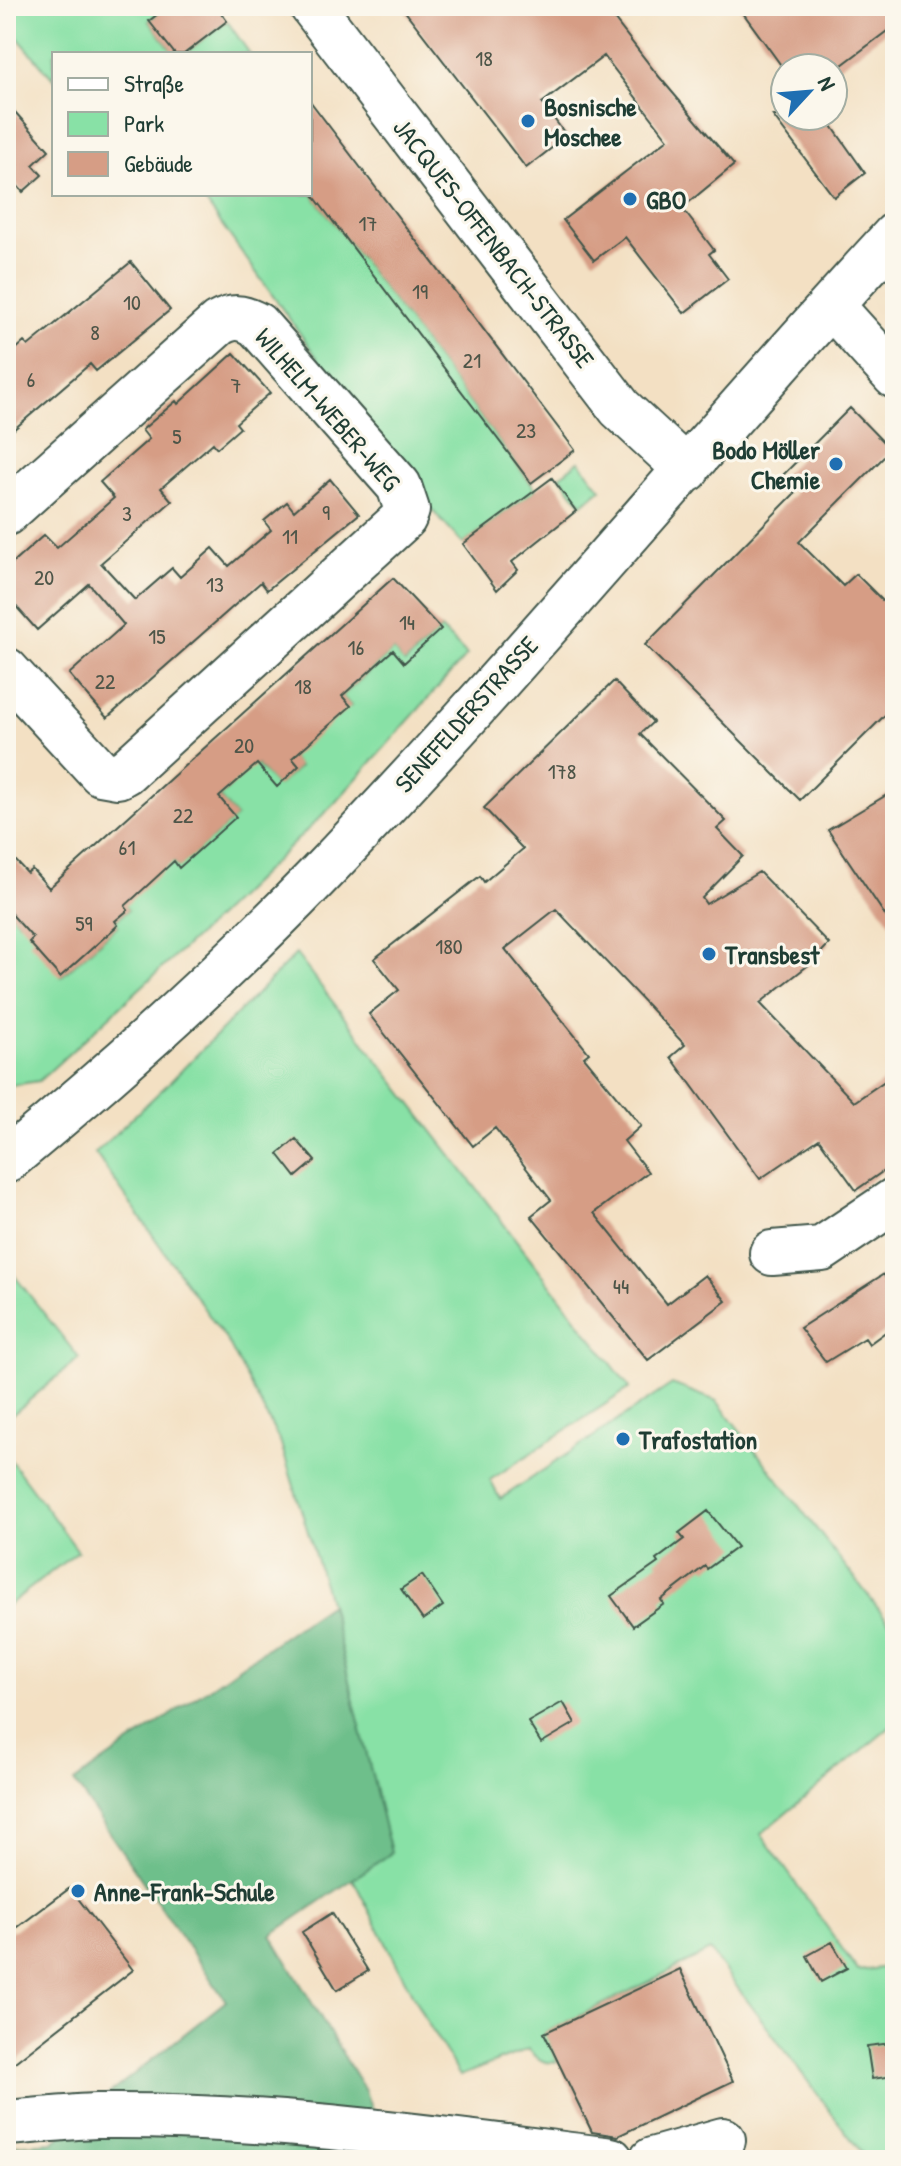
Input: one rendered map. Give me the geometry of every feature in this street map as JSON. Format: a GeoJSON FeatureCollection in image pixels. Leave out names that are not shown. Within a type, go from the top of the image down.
{"type":"FeatureCollection","features":[{"type":"Feature","properties":{"kind":"street","name":"JACQUES-OFFENBACH-STRASSE"},"geometry":{"type":"LineString","coordinates":[[312,6],[620,408],[687,470]]}},
{"type":"Feature","properties":{"kind":"street","name":"SENEFELDERSTRASSE"},"geometry":{"type":"LineString","coordinates":[[6,1161],[97,1084],[313,880],[687,470],[895,235]]}},
{"type":"Feature","properties":{"kind":"street"},"geometry":{"type":"LineString","coordinates":[[831,305],[895,376]]}},
{"type":"Feature","properties":{"kind":"street","name":"WILHELM-WEBER-WEG"},"geometry":{"type":"LineString","coordinates":[[6,513],[218,324],[232,317],[244,318],[257,325],[399,486],[407,510],[404,518],[118,776],[101,773],[6,670]]}},
{"type":"Feature","properties":{"kind":"street"},"geometry":{"type":"LineString","coordinates":[[772,1253],[822,1249],[895,1200]]}},
{"type":"Feature","properties":{"kind":"street"},"geometry":{"type":"LineString","coordinates":[[6,2123],[94,2116],[246,2120],[346,2128],[611,2160]]}},
{"type":"Feature","properties":{"kind":"street"},"geometry":{"type":"LineString","coordinates":[[652,2160],[723,2140]]}},
{"type":"Feature","properties":{"kind":"green space"},"geometry":{"type":"Polygon","coordinates":[[[6,6],[162,6],[164,9],[149,21],[173,52],[52,52],[52,78],[6,24],[6,6]]]}},
{"type":"Feature","properties":{"kind":"green space"},"geometry":{"type":"Polygon","coordinates":[[[227,21],[249,52],[187,52],[227,21]]]}},
{"type":"Feature","properties":{"kind":"green space"},"geometry":{"type":"Polygon","coordinates":[[[312,194],[536,490],[463,544],[407,483],[201,196],[312,194]]]}},
{"type":"Feature","properties":{"kind":"green space"},"geometry":{"type":"Polygon","coordinates":[[[579,461],[601,489],[582,504],[560,476],[579,461]]]}},
{"type":"Feature","properties":{"kind":"green space"},"geometry":{"type":"Polygon","coordinates":[[[441,629],[467,655],[334,804],[209,925],[39,1081],[6,1086],[6,908],[19,922],[42,901],[61,977],[118,925],[115,921],[128,910],[114,893],[171,859],[179,867],[236,817],[219,797],[232,785],[248,755],[277,786],[299,767],[269,733],[351,706],[342,696],[393,650],[405,663],[441,629]]]}},
{"type":"Feature","properties":{"kind":"green space"},"geometry":{"type":"Polygon","coordinates":[[[296,954],[630,1388],[490,1480],[500,1499],[672,1384],[717,1401],[895,1630],[895,1723],[761,1834],[858,1971],[895,1966],[895,2160],[867,2160],[710,1951],[545,2033],[558,2061],[545,2062],[528,2049],[460,2076],[423,2015],[353,1879],[391,1853],[330,1604],[281,1444],[229,1344],[95,1153],[296,954]]]}},
{"type":"Feature","properties":{"kind":"green space"},"geometry":{"type":"Polygon","coordinates":[[[6,1265],[79,1358],[6,1420],[6,1265]]]}},
{"type":"Feature","properties":{"kind":"green space"},"geometry":{"type":"Polygon","coordinates":[[[6,1454],[78,1551],[6,1607],[6,1454]]]}},
{"type":"Feature","properties":{"kind":"green space"},"geometry":{"type":"Polygon","coordinates":[[[330,1604],[391,1853],[271,1935],[365,2091],[387,2154],[383,2160],[6,2160],[6,2146],[53,2142],[226,2001],[74,1782],[330,1604]]]}},
{"type":"Feature","properties":{"kind":"building"},"geometry":{"type":"Polygon","coordinates":[[[168,6],[216,6],[227,21],[187,52],[173,52],[149,21],[168,6]]]}},
{"type":"Feature","properties":{"kind":"building"},"geometry":{"type":"Polygon","coordinates":[[[401,6],[604,6],[734,165],[682,208],[714,250],[709,254],[728,279],[684,313],[625,237],[594,260],[563,220],[668,139],[604,56],[542,103],[567,136],[526,168],[401,6]]]}},
{"type":"Feature","properties":{"kind":"building"},"geometry":{"type":"Polygon","coordinates":[[[738,6],[895,6],[895,25],[849,60],[849,52],[771,52],[738,6]]]}},
{"type":"Feature","properties":{"kind":"building"},"geometry":{"type":"Polygon","coordinates":[[[6,102],[49,150],[33,165],[42,175],[23,192],[14,182],[6,188],[6,102]]]}},
{"type":"Feature","properties":{"kind":"building"},"geometry":{"type":"Polygon","coordinates":[[[312,104],[575,450],[531,483],[312,194],[312,104]]]}},
{"type":"Feature","properties":{"kind":"building"},"geometry":{"type":"Polygon","coordinates":[[[785,132],[836,132],[865,173],[834,197],[785,132]]]}},
{"type":"Feature","properties":{"kind":"building"},"geometry":{"type":"Polygon","coordinates":[[[131,262],[170,310],[96,371],[90,364],[6,436],[6,358],[24,342],[28,346],[131,262]]]}},
{"type":"Feature","properties":{"kind":"building"},"geometry":{"type":"Polygon","coordinates":[[[234,353],[270,393],[236,423],[240,428],[217,448],[213,443],[161,488],[172,501],[101,563],[135,600],[172,568],[180,577],[213,548],[229,566],[271,530],[264,521],[287,502],[294,511],[330,479],[359,514],[267,590],[261,582],[107,718],[69,674],[124,625],[89,584],[37,630],[6,595],[6,569],[44,535],[57,548],[114,498],[100,482],[149,439],[142,430],[176,401],[178,404],[234,353]]]}},
{"type":"Feature","properties":{"kind":"building"},"geometry":{"type":"Polygon","coordinates":[[[850,408],[891,450],[799,542],[843,586],[856,574],[895,613],[895,705],[800,800],[645,645],[795,493],[780,478],[850,408]]]}},
{"type":"Feature","properties":{"kind":"building"},"geometry":{"type":"Polygon","coordinates":[[[552,478],[576,511],[512,562],[518,570],[497,590],[463,544],[552,478]]]}},
{"type":"Feature","properties":{"kind":"building"},"geometry":{"type":"Polygon","coordinates":[[[393,578],[441,629],[404,663],[393,650],[342,696],[351,706],[292,758],[299,766],[277,787],[257,764],[219,797],[236,817],[179,868],[174,861],[125,906],[128,910],[115,921],[118,925],[60,977],[29,942],[33,938],[6,908],[6,850],[27,873],[32,869],[49,888],[393,578]]]}},
{"type":"Feature","properties":{"kind":"building"},"geometry":{"type":"Polygon","coordinates":[[[614,681],[653,722],[640,734],[726,821],[717,829],[743,856],[702,898],[706,904],[759,872],[829,944],[811,963],[760,1003],[854,1102],[895,1074],[895,1163],[856,1190],[819,1139],[760,1179],[671,1057],[685,1045],[556,909],[505,949],[589,1053],[584,1057],[641,1126],[624,1141],[648,1172],[594,1213],[667,1304],[705,1275],[726,1301],[648,1360],[531,1216],[551,1200],[495,1128],[473,1146],[369,1014],[399,990],[374,959],[480,876],[484,882],[523,849],[484,808],[614,681]]]}},
{"type":"Feature","properties":{"kind":"building","name":"Transbest"},"geometry":{"type":"Polygon","coordinates":[[[895,790],[895,930],[828,830],[895,790]]]}},
{"type":"Feature","properties":{"kind":"building"},"geometry":{"type":"Polygon","coordinates":[[[296,1139],[315,1161],[296,1177],[278,1154],[296,1139]]]}},
{"type":"Feature","properties":{"kind":"building"},"geometry":{"type":"Polygon","coordinates":[[[884,1274],[888,1284],[895,1279],[895,1325],[869,1344],[865,1338],[826,1362],[800,1328],[884,1274]]]}},
{"type":"Feature","properties":{"kind":"building"},"geometry":{"type":"Polygon","coordinates":[[[708,1511],[737,1547],[707,1569],[705,1566],[661,1600],[664,1604],[633,1626],[611,1596],[658,1563],[656,1560],[684,1539],[679,1533],[708,1511]]]}},
{"type":"Feature","properties":{"kind":"building"},"geometry":{"type":"Polygon","coordinates":[[[422,1575],[443,1606],[423,1620],[401,1589],[422,1575]]]}},
{"type":"Feature","properties":{"kind":"building"},"geometry":{"type":"Polygon","coordinates":[[[563,1702],[575,1723],[541,1743],[528,1722],[563,1702]]]}},
{"type":"Feature","properties":{"kind":"building"},"geometry":{"type":"Polygon","coordinates":[[[70,1888],[133,1970],[6,2069],[6,1936],[70,1888]]]}},
{"type":"Feature","properties":{"kind":"building"},"geometry":{"type":"Polygon","coordinates":[[[332,1913],[368,1971],[337,1990],[302,1932],[332,1913]]]}},
{"type":"Feature","properties":{"kind":"building"},"geometry":{"type":"Polygon","coordinates":[[[832,1942],[847,1968],[821,1982],[807,1956],[832,1942]]]}},
{"type":"Feature","properties":{"kind":"building"},"geometry":{"type":"Polygon","coordinates":[[[680,1969],[733,2081],[618,2136],[592,2132],[544,2033],[680,1969]]]}},
{"type":"Feature","properties":{"kind":"building"},"geometry":{"type":"Polygon","coordinates":[[[891,2043],[895,2076],[872,2079],[867,2046],[891,2043]]]}},
{"type":"Feature","properties":{"kind":"place","name":"Bosnische Moschee"},"geometry":{"type":"Point","coordinates":[528,121]}},
{"type":"Feature","properties":{"kind":"place","name":"GBO"},"geometry":{"type":"Point","coordinates":[630,199]}},
{"type":"Feature","properties":{"kind":"place","name":"Bodo Möller Chemie"},"geometry":{"type":"Point","coordinates":[836,464]}},
{"type":"Feature","properties":{"kind":"place","name":"Transbest"},"geometry":{"type":"Point","coordinates":[709,954]}},
{"type":"Feature","properties":{"kind":"place","name":"Trafostation"},"geometry":{"type":"Point","coordinates":[623,1439]}},
{"type":"Feature","properties":{"kind":"place","name":"Anne-Frank-Schule"},"geometry":{"type":"Point","coordinates":[78,1891]}}]}
